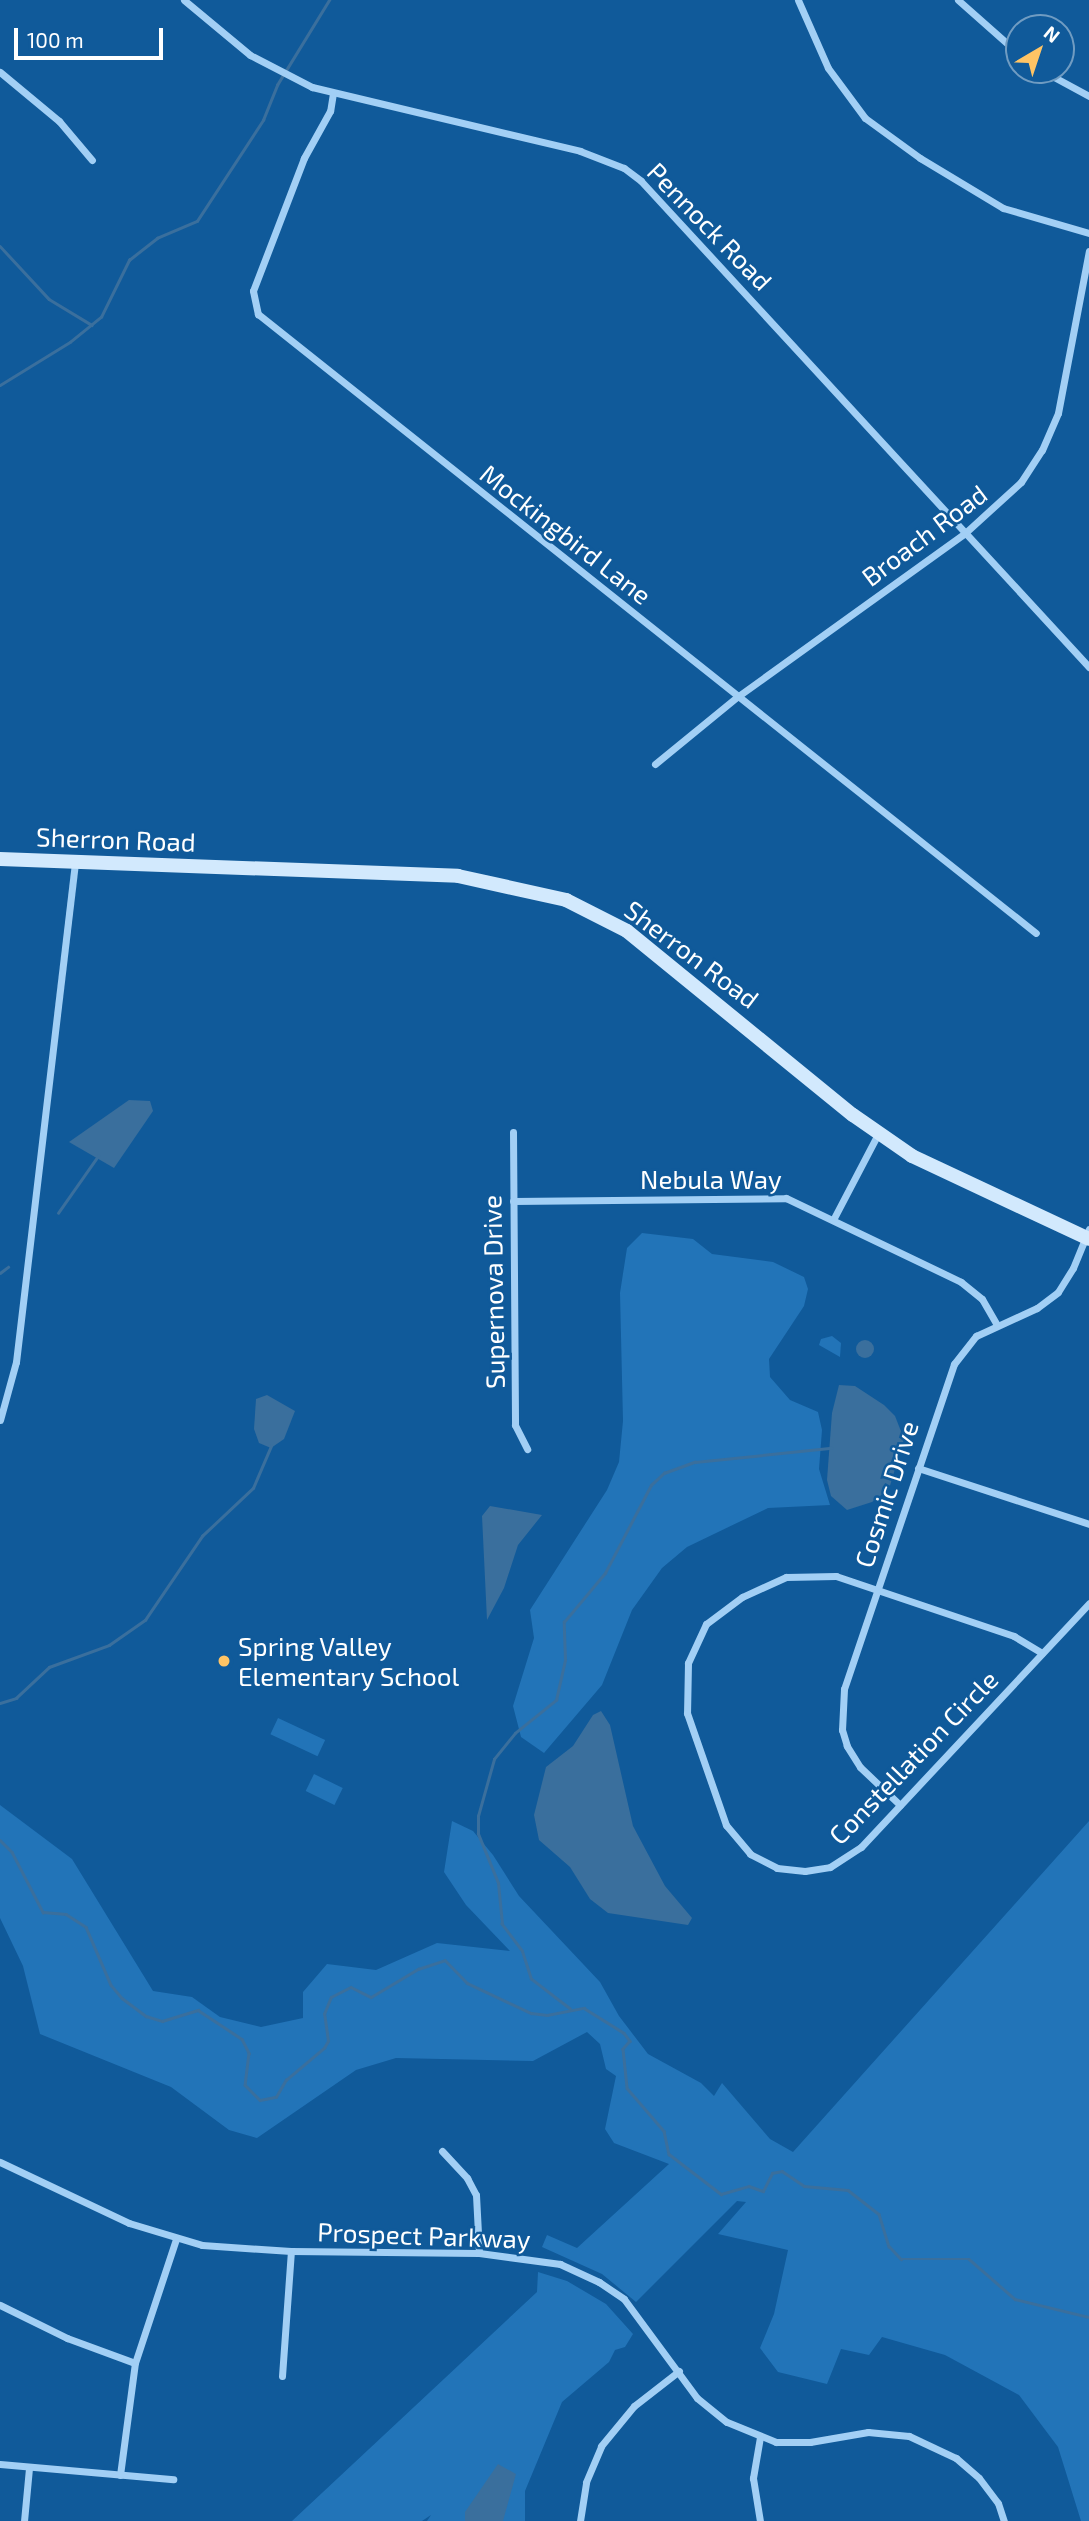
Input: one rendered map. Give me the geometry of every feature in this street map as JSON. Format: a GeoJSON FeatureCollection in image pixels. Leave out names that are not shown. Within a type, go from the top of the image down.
{"type":"FeatureCollection","features":[{"type":"Feature","properties":{"kind":"main road","name":"Sherron Road"},"geometry":{"type":"LineString","coordinates":[[0,859],[458,876],[566,900],[608,919],[662,957],[878,1134],[935,1169],[1088,1235]]}},
{"type":"Feature","properties":{"kind":"street","name":"Pennock Road"},"geometry":{"type":"LineString","coordinates":[[184,0],[230,40],[283,75],[333,93],[580,150],[624,168],[687,227],[964,534],[1089,667]]}},
{"type":"Feature","properties":{"kind":"street"},"geometry":{"type":"LineString","coordinates":[[797,0],[828,68],[865,118],[920,158],[1003,208],[1089,233]]}},
{"type":"Feature","properties":{"kind":"street"},"geometry":{"type":"LineString","coordinates":[[958,0],[992,35],[1005,44]]}},
{"type":"Feature","properties":{"kind":"street"},"geometry":{"type":"LineString","coordinates":[[0,72],[59,121],[92,160]]}},
{"type":"Feature","properties":{"kind":"street"},"geometry":{"type":"LineString","coordinates":[[1067,84],[1089,96]]}},
{"type":"Feature","properties":{"kind":"street","name":"Mockingbird Lane"},"geometry":{"type":"LineString","coordinates":[[333,93],[330,111],[304,158],[253,291],[258,314],[1036,933]]}},
{"type":"Feature","properties":{"kind":"street","name":"Broach Road"},"geometry":{"type":"LineString","coordinates":[[655,764],[737,697],[964,534],[1021,482],[1052,430],[1089,251]]}},
{"type":"Feature","properties":{"kind":"street"},"geometry":{"type":"LineString","coordinates":[[0,1420],[16,1362],[75,863]]}},
{"type":"Feature","properties":{"kind":"street","name":"Supernova Drive"},"geometry":{"type":"LineString","coordinates":[[513,1132],[515,1425],[527,1449]]}},
{"type":"Feature","properties":{"kind":"street"},"geometry":{"type":"LineString","coordinates":[[834,1218],[878,1134]]}},
{"type":"Feature","properties":{"kind":"street","name":"Nebula Way"},"geometry":{"type":"LineString","coordinates":[[513,1201],[776,1197],[796,1200],[961,1282],[982,1299],[996,1323]]}},
{"type":"Feature","properties":{"kind":"street","name":"Cosmic Drive"},"geometry":{"type":"LineString","coordinates":[[900,1805],[860,1767],[842,1730],[844,1689],[918,1468],[962,1348],[996,1323],[1037,1308],[1058,1292],[1088,1235]]}},
{"type":"Feature","properties":{"kind":"street"},"geometry":{"type":"LineString","coordinates":[[918,1468],[1089,1524]]}},
{"type":"Feature","properties":{"kind":"street","name":"Constellation Circle"},"geometry":{"type":"LineString","coordinates":[[1042,1653],[1014,1636],[836,1576],[809,1574],[786,1577],[721,1611],[693,1646],[684,1689],[687,1713],[726,1825],[750,1854],[777,1868],[805,1871],[846,1860],[900,1805],[1089,1603]]}},
{"type":"Feature","properties":{"kind":"street"},"geometry":{"type":"LineString","coordinates":[[442,2151],[467,2178],[476,2195],[479,2253]]}},
{"type":"Feature","properties":{"kind":"street","name":"Prospect Parkway"},"geometry":{"type":"LineString","coordinates":[[0,2162],[129,2223],[176,2239],[291,2251],[479,2253],[560,2264],[599,2282],[633,2309],[697,2399],[727,2422],[760,2437],[790,2443],[868,2432],[909,2436],[956,2458],[979,2478],[998,2504],[1004,2521]]}},
{"type":"Feature","properties":{"kind":"street"},"geometry":{"type":"LineString","coordinates":[[120,2475],[135,2363],[176,2239]]}},
{"type":"Feature","properties":{"kind":"street"},"geometry":{"type":"LineString","coordinates":[[282,2376],[291,2251]]}},
{"type":"Feature","properties":{"kind":"street"},"geometry":{"type":"LineString","coordinates":[[0,2305],[67,2338],[135,2363]]}},
{"type":"Feature","properties":{"kind":"street"},"geometry":{"type":"LineString","coordinates":[[580,2521],[586,2482],[601,2446],[634,2406],[679,2371]]}},
{"type":"Feature","properties":{"kind":"street"},"geometry":{"type":"LineString","coordinates":[[760,2437],[752,2478],[760,2521]]}},
{"type":"Feature","properties":{"kind":"street"},"geometry":{"type":"LineString","coordinates":[[0,2463],[29,2468],[173,2479]]}},
{"type":"Feature","properties":{"kind":"street"},"geometry":{"type":"LineString","coordinates":[[24,2521],[29,2468]]}},
{"type":"Feature","properties":{"kind":"shaded area"},"geometry":{"type":"Polygon","coordinates":[[[129,1100],[150,1101],[153,1111],[114,1168],[69,1142],[129,1100]]]}},
{"type":"Feature","properties":{"kind":"shaded area"},"geometry":{"type":"Polygon","coordinates":[[[642,1233],[693,1239],[712,1254],[773,1262],[804,1277],[808,1289],[804,1306],[769,1359],[770,1377],[790,1400],[818,1412],[822,1430],[819,1469],[830,1505],[768,1508],[687,1547],[662,1568],[632,1610],[602,1685],[544,1753],[521,1737],[513,1706],[534,1638],[530,1610],[607,1490],[619,1462],[623,1421],[620,1293],[627,1248],[642,1233]]]}},
{"type":"Feature","properties":{"kind":"shaded area"},"geometry":{"type":"Polygon","coordinates":[[[832,1336],[841,1343],[840,1357],[819,1345],[821,1339],[832,1336]]]}},
{"type":"Feature","properties":{"kind":"shaded area"},"geometry":{"type":"Polygon","coordinates":[[[861,1340],[869,1340],[874,1349],[872,1356],[861,1358],[856,1353],[856,1345],[861,1340]]]}},
{"type":"Feature","properties":{"kind":"shaded area"},"geometry":{"type":"Polygon","coordinates":[[[839,1385],[855,1386],[884,1405],[895,1416],[904,1439],[889,1489],[872,1502],[847,1510],[831,1496],[827,1480],[832,1413],[839,1385]]]}},
{"type":"Feature","properties":{"kind":"shaded area"},"geometry":{"type":"Polygon","coordinates":[[[267,1395],[295,1411],[284,1439],[271,1448],[259,1443],[254,1429],[256,1399],[267,1395]]]}},
{"type":"Feature","properties":{"kind":"shaded area"},"geometry":{"type":"Polygon","coordinates":[[[490,1506],[542,1515],[518,1545],[504,1588],[487,1620],[482,1516],[490,1506]]]}},
{"type":"Feature","properties":{"kind":"shaded area"},"geometry":{"type":"Polygon","coordinates":[[[601,1711],[610,1725],[633,1826],[665,1886],[692,1918],[688,1925],[608,1913],[590,1899],[570,1867],[539,1840],[534,1815],[546,1767],[573,1746],[593,1715],[601,1711]]]}},
{"type":"Feature","properties":{"kind":"shaded area"},"geometry":{"type":"Polygon","coordinates":[[[278,1718],[325,1740],[318,1756],[270,1734],[278,1718]]]}},
{"type":"Feature","properties":{"kind":"shaded area"},"geometry":{"type":"Polygon","coordinates":[[[314,1774],[343,1788],[334,1805],[306,1791],[314,1774]]]}},
{"type":"Feature","properties":{"kind":"shaded area"},"geometry":{"type":"Polygon","coordinates":[[[0,1805],[72,1859],[153,1991],[192,1997],[220,2017],[261,2027],[303,2018],[303,1992],[327,1964],[376,1970],[437,1943],[510,1951],[466,1905],[444,1872],[452,1821],[473,1831],[493,1855],[519,1896],[600,1982],[619,2016],[648,2054],[701,2083],[714,2096],[722,2083],[770,2139],[793,2152],[1089,1821],[1089,2521],[1081,2521],[1058,2447],[1019,2395],[945,2355],[882,2337],[869,2355],[841,2349],[827,2384],[778,2372],[760,2348],[774,2314],[788,2250],[718,2234],[746,2202],[737,2201],[636,2302],[602,2274],[542,2247],[547,2235],[577,2248],[669,2164],[614,2143],[605,2129],[616,2076],[606,2069],[600,2044],[587,2032],[533,2061],[396,2058],[356,2070],[257,2138],[229,2130],[171,2087],[40,2034],[23,1966],[0,1918],[0,1805]]]}},
{"type":"Feature","properties":{"kind":"shaded area"},"geometry":{"type":"Polygon","coordinates":[[[538,2272],[567,2281],[606,2304],[633,2334],[625,2347],[615,2350],[609,2362],[562,2402],[525,2491],[525,2521],[427,2521],[431,2515],[422,2521],[292,2521],[537,2292],[538,2272]]]}},
{"type":"Feature","properties":{"kind":"shaded area"},"geometry":{"type":"Polygon","coordinates":[[[498,2464],[516,2474],[503,2521],[465,2521],[465,2512],[498,2464]]]}},
{"type":"Feature","properties":{"kind":"waterway"},"geometry":{"type":"LineString","coordinates":[[0,385],[70,342],[101,317],[129,260],[157,238],[197,221],[263,120],[277,85],[329,0]]}},
{"type":"Feature","properties":{"kind":"waterway"},"geometry":{"type":"LineString","coordinates":[[0,246],[49,299],[92,325]]}},
{"type":"Feature","properties":{"kind":"waterway"},"geometry":{"type":"LineString","coordinates":[[58,1213],[98,1156]]}},
{"type":"Feature","properties":{"kind":"waterway"},"geometry":{"type":"LineString","coordinates":[[0,1273],[8,1267]]}},
{"type":"Feature","properties":{"kind":"waterway"},"geometry":{"type":"LineString","coordinates":[[0,1703],[16,1698],[49,1667],[109,1645],[145,1620],[202,1536],[253,1488],[271,1446]]}},
{"type":"Feature","properties":{"kind":"waterway"},"geometry":{"type":"LineString","coordinates":[[570,2009],[531,1979],[522,1951],[502,1924],[498,1883],[478,1834],[478,1816],[494,1759],[515,1733],[556,1700],[565,1660],[564,1622],[605,1573],[651,1485],[664,1473],[695,1462],[831,1448]]}},
{"type":"Feature","properties":{"kind":"waterway"},"geometry":{"type":"LineString","coordinates":[[0,1840],[12,1852],[43,1912],[66,1914],[86,1927],[111,1985],[122,1998],[146,2016],[162,2021],[198,2010],[242,2039],[249,2053],[245,2085],[260,2100],[276,2097],[286,2080],[324,2048],[328,2041],[324,2014],[331,1997],[351,1987],[371,1997],[418,1969],[445,1960],[467,1983],[531,2013],[547,2015],[584,2008],[624,2033],[630,2041],[623,2049],[627,2088],[664,2131],[669,2154],[721,2194],[749,2186],[763,2191],[772,2173],[782,2171],[804,2186],[848,2190],[879,2214],[889,2246],[901,2259],[969,2259],[1015,2299],[1089,2317]]}},
{"type":"Feature","properties":{"kind":"place","name":"Spring Valley Elementary School"},"geometry":{"type":"Point","coordinates":[224,1661]}}]}
